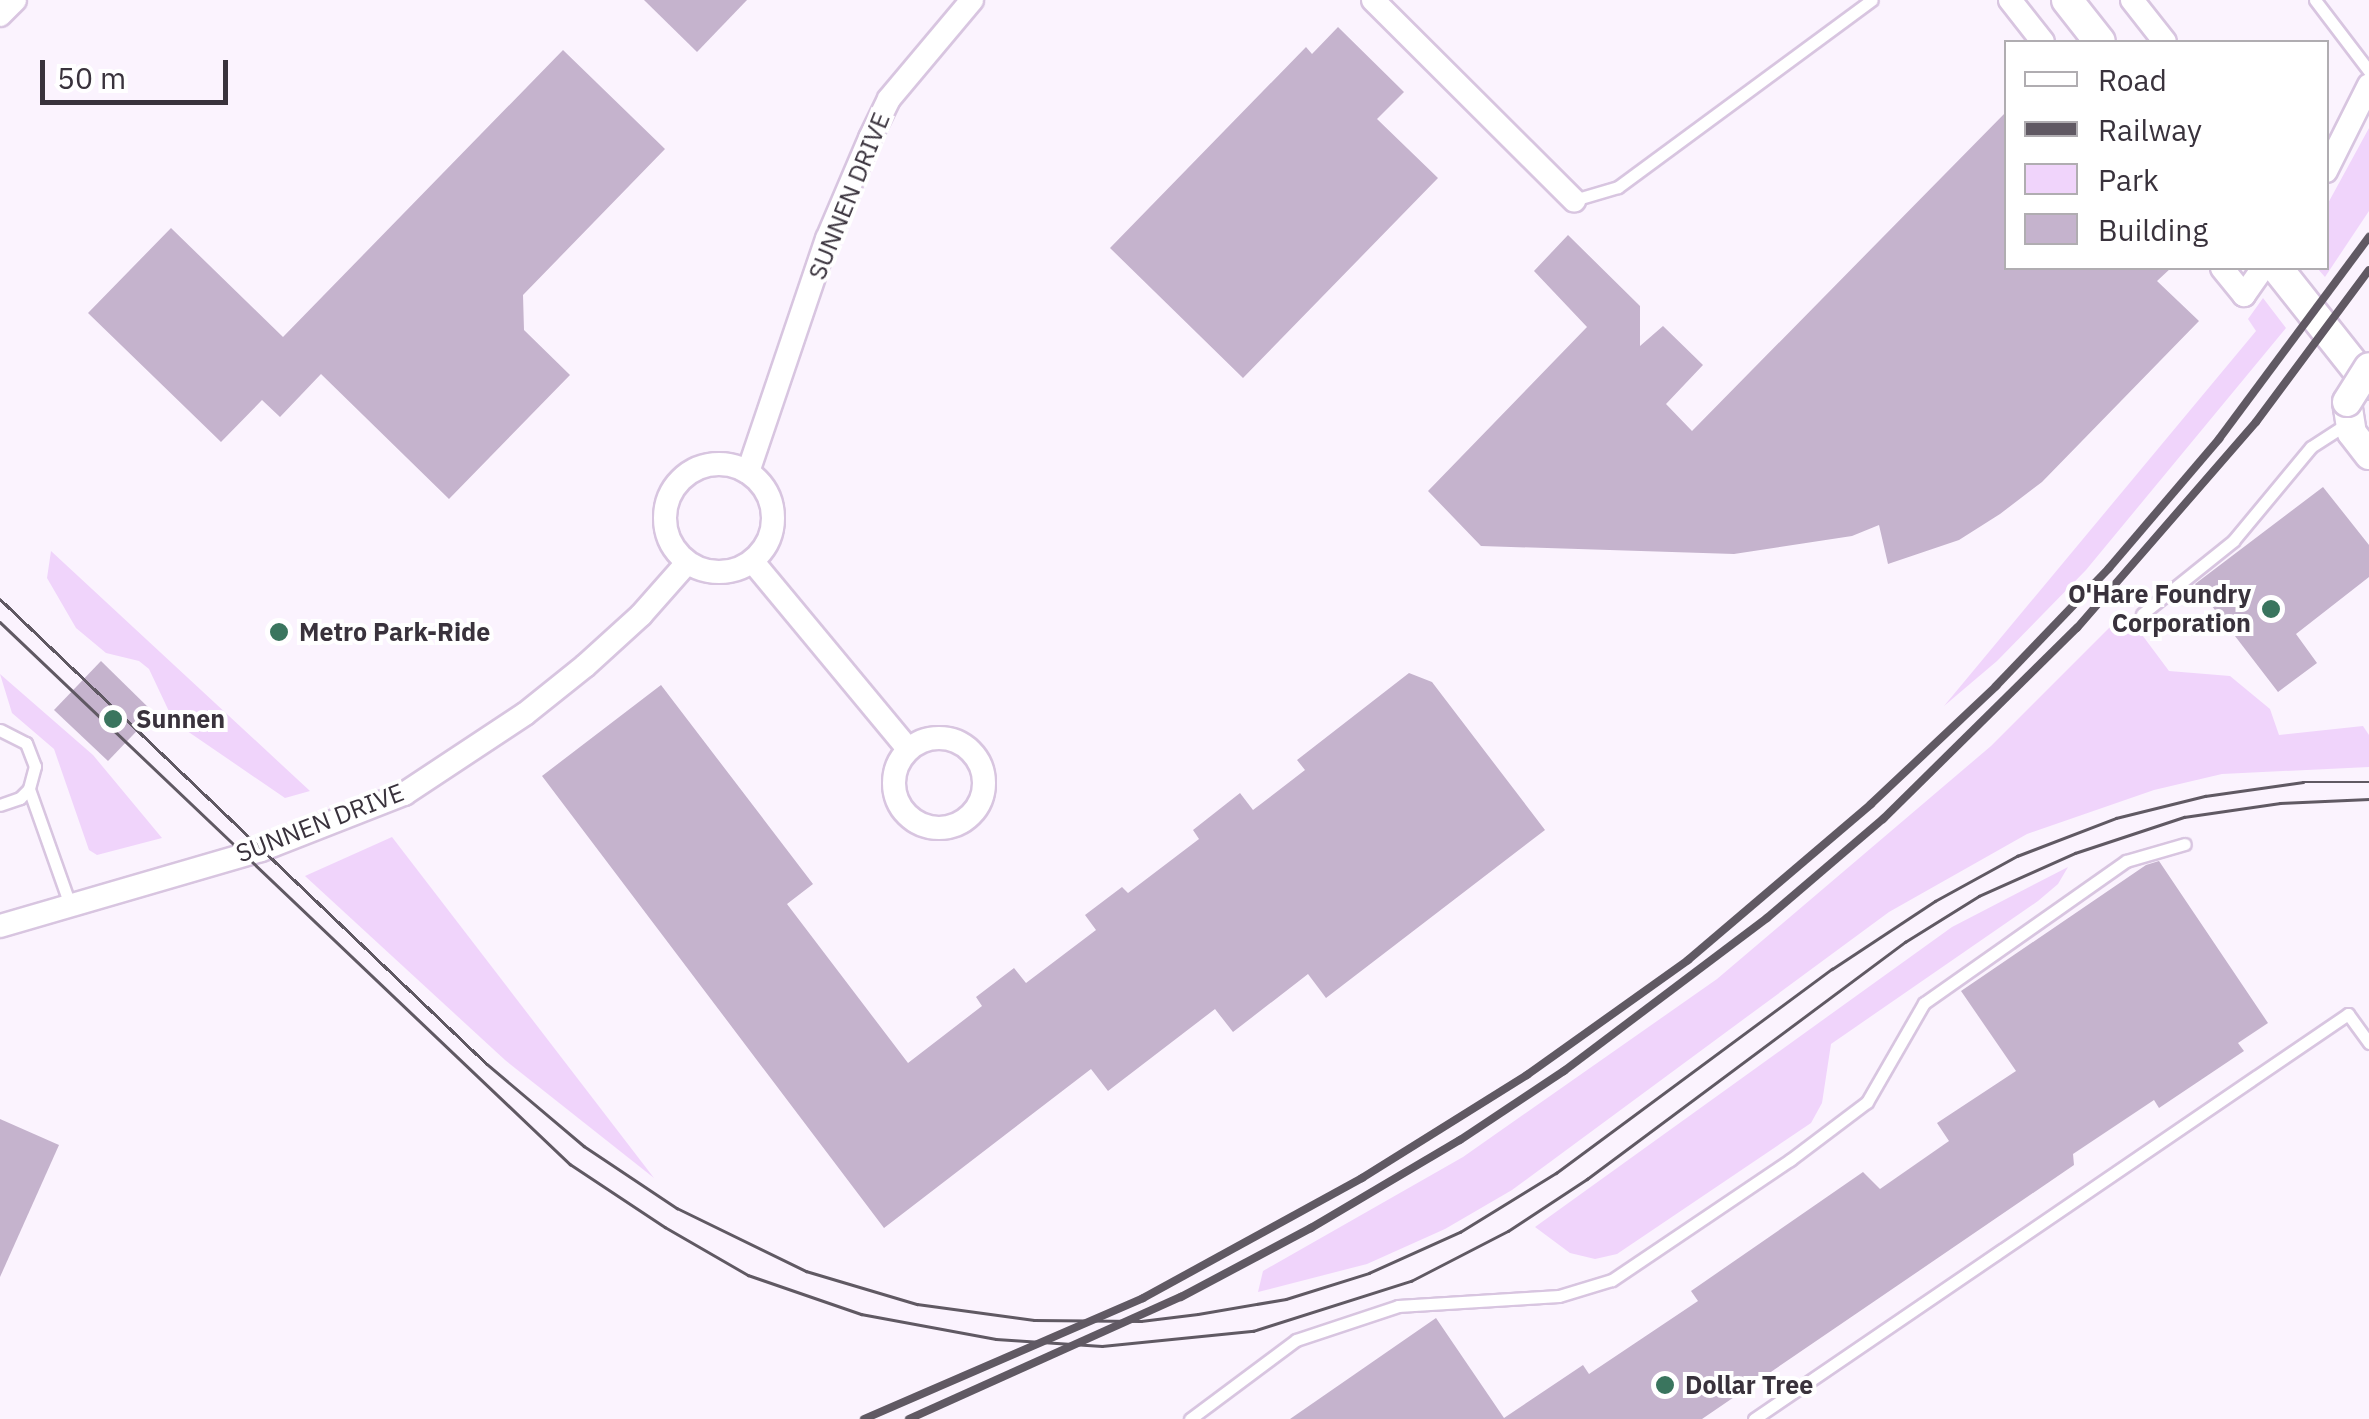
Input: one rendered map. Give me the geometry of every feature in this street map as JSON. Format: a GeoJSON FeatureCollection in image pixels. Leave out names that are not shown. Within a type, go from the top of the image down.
{"type":"FeatureCollection","features":[{"type":"Feature","properties":{"kind":"main road"},"geometry":{"type":"LineString","coordinates":[[2067,0],[2098,40]]}},
{"type":"Feature","properties":{"kind":"main road"},"geometry":{"type":"LineString","coordinates":[[2259,278],[2355,403]]}},
{"type":"Feature","properties":{"kind":"street"},"geometry":{"type":"LineString","coordinates":[[0,15],[15,0]]}},
{"type":"Feature","properties":{"kind":"street","name":"SUNNEN DRIVE"},"geometry":{"type":"LineString","coordinates":[[748,472],[827,240],[870,138],[889,99],[972,0]]}},
{"type":"Feature","properties":{"kind":"street"},"geometry":{"type":"LineString","coordinates":[[1373,0],[1574,200]]}},
{"type":"Feature","properties":{"kind":"street"},"geometry":{"type":"LineString","coordinates":[[2010,0],[2042,40]]}},
{"type":"Feature","properties":{"kind":"street"},"geometry":{"type":"LineString","coordinates":[[2132,0],[2163,40]]}},
{"type":"Feature","properties":{"kind":"street"},"geometry":{"type":"LineString","coordinates":[[2329,165],[2369,84]]}},
{"type":"Feature","properties":{"kind":"street"},"geometry":{"type":"LineString","coordinates":[[2229,270],[2259,278]]}},
{"type":"Feature","properties":{"kind":"street"},"geometry":{"type":"LineString","coordinates":[[2369,366],[2355,403],[2369,455]]}},
{"type":"Feature","properties":{"kind":"street"},"geometry":{"type":"LineString","coordinates":[[729,464],[748,472],[766,490],[774,515],[769,541],[753,562],[736,571],[716,573],[687,563],[671,544],[665,520],[677,484],[709,465],[729,464]]}},
{"type":"Feature","properties":{"kind":"street"},"geometry":{"type":"LineString","coordinates":[[753,562],[908,749]]}},
{"type":"Feature","properties":{"kind":"street","name":"SUNNEN DRIVE"},"geometry":{"type":"LineString","coordinates":[[0,926],[260,850],[404,794],[526,714],[585,666],[641,615],[687,563]]}},
{"type":"Feature","properties":{"kind":"lane"},"geometry":{"type":"LineString","coordinates":[[1574,200],[1618,188],[1872,0]]}},
{"type":"Feature","properties":{"kind":"lane"},"geometry":{"type":"LineString","coordinates":[[2316,0],[2369,70]]}},
{"type":"Feature","properties":{"kind":"lane"},"geometry":{"type":"LineString","coordinates":[[2142,614],[2232,541],[2355,403]]}},
{"type":"Feature","properties":{"kind":"lane"},"geometry":{"type":"LineString","coordinates":[[0,730],[18,736],[32,754],[35,766],[29,789],[20,798],[0,804]]}},
{"type":"Feature","properties":{"kind":"lane"},"geometry":{"type":"LineString","coordinates":[[29,789],[70,905]]}},
{"type":"Feature","properties":{"kind":"lane"},"geometry":{"type":"LineString","coordinates":[[1190,1419],[1296,1340],[1398,1306],[1560,1296],[1612,1280],[1790,1160],[1867,1102],[1924,1003],[2126,861],[2185,844]]}},
{"type":"Feature","properties":{"kind":"lane"},"geometry":{"type":"LineString","coordinates":[[1754,1419],[2348,1014],[2369,1043]]}},
{"type":"Feature","properties":{"kind":"green space"},"geometry":{"type":"Polygon","coordinates":[[[2369,128],[2369,211],[2325,277],[2319,270],[2329,270],[2329,201],[2369,128]]]}},
{"type":"Feature","properties":{"kind":"green space"},"geometry":{"type":"Polygon","coordinates":[[[2263,298],[2286,328],[2086,570],[1997,661],[1944,706],[2256,331],[2248,319],[2263,298]]]}},
{"type":"Feature","properties":{"kind":"green space"},"geometry":{"type":"Polygon","coordinates":[[[51,551],[310,791],[285,798],[174,722],[149,669],[139,661],[106,653],[76,628],[47,578],[51,551]]]}},
{"type":"Feature","properties":{"kind":"green space"},"geometry":{"type":"Polygon","coordinates":[[[2125,612],[2169,671],[2230,676],[2270,709],[2279,735],[2363,726],[2369,735],[2369,767],[2222,774],[2154,790],[2027,834],[1889,912],[1512,1190],[1445,1229],[1367,1264],[1258,1292],[1263,1271],[1463,1157],[1717,979],[1991,746],[2125,612]]]}},
{"type":"Feature","properties":{"kind":"green space"},"geometry":{"type":"Polygon","coordinates":[[[0,674],[93,755],[162,838],[97,855],[89,850],[54,749],[12,713],[0,674]]]}},
{"type":"Feature","properties":{"kind":"green space"},"geometry":{"type":"Polygon","coordinates":[[[392,837],[654,1178],[505,1060],[305,876],[392,837]]]}},
{"type":"Feature","properties":{"kind":"green space"},"geometry":{"type":"Polygon","coordinates":[[[2068,867],[2058,884],[2038,901],[1831,1044],[1822,1103],[1811,1123],[1617,1254],[1595,1259],[1570,1253],[1535,1227],[1952,927],[2068,867]]]}},
{"type":"Feature","properties":{"kind":"building"},"geometry":{"type":"Polygon","coordinates":[[[644,0],[747,0],[697,52],[644,0]]]}},
{"type":"Feature","properties":{"kind":"building"},"geometry":{"type":"Polygon","coordinates":[[[1338,27],[1404,92],[1377,119],[1438,178],[1243,378],[1110,248],[1306,47],[1312,54],[1338,27]]]}},
{"type":"Feature","properties":{"kind":"building"},"geometry":{"type":"Polygon","coordinates":[[[563,50],[665,149],[523,295],[524,330],[570,375],[449,499],[321,374],[280,417],[262,400],[221,442],[88,313],[171,228],[283,337],[563,50]]]}},
{"type":"Feature","properties":{"kind":"building"},"geometry":{"type":"Polygon","coordinates":[[[2004,114],[2004,270],[2169,270],[2157,281],[2199,321],[2042,482],[1959,540],[1888,564],[1879,525],[1852,536],[1734,554],[1481,546],[1428,491],[1587,327],[1534,271],[1568,235],[1640,306],[1640,346],[1663,326],[1703,365],[1666,404],[1692,431],[2004,114]]]}},
{"type":"Feature","properties":{"kind":"building","name":"O'Hare Foundry Corporation"},"geometry":{"type":"Polygon","coordinates":[[[2323,487],[2369,545],[2369,577],[2296,634],[2317,663],[2278,692],[2195,584],[2323,487]]]}},
{"type":"Feature","properties":{"kind":"building"},"geometry":{"type":"Polygon","coordinates":[[[101,661],[154,713],[108,761],[54,710],[101,661]]]}},
{"type":"Feature","properties":{"kind":"building"},"geometry":{"type":"Polygon","coordinates":[[[1409,673],[1432,682],[1545,830],[1326,998],[1308,974],[1233,1032],[1215,1009],[1108,1091],[1091,1069],[884,1228],[542,776],[661,685],[813,884],[787,904],[908,1063],[982,1006],[976,997],[1014,968],[1026,983],[1096,930],[1085,915],[1122,887],[1128,893],[1199,839],[1193,830],[1240,793],[1253,810],[1305,770],[1297,760],[1409,673]]]}},
{"type":"Feature","properties":{"kind":"building"},"geometry":{"type":"Polygon","coordinates":[[[2159,861],[2268,1023],[2238,1043],[2244,1051],[2159,1108],[2154,1100],[2073,1154],[2074,1165],[1702,1419],[1290,1419],[1436,1318],[1504,1418],[1583,1365],[1589,1374],[1698,1301],[1691,1291],[1863,1172],[1880,1189],[1949,1141],[1937,1123],[2016,1071],[1961,991],[2146,865],[2159,861]]]}},
{"type":"Feature","properties":{"kind":"building"},"geometry":{"type":"Polygon","coordinates":[[[0,1119],[59,1145],[0,1277],[0,1119]]]}},
{"type":"Feature","properties":{"kind":"tram line"},"geometry":{"type":"LineString","coordinates":[[0,599],[487,1064],[584,1146],[677,1208],[806,1271],[917,1304],[1034,1320],[1141,1321],[1198,1314],[1286,1299],[1369,1273],[1460,1232],[1556,1173],[1832,969],[1935,901],[2017,856],[2116,818],[2205,796],[2303,782],[2369,782]]}},
{"type":"Feature","properties":{"kind":"tram line"},"geometry":{"type":"LineString","coordinates":[[0,622],[570,1164],[665,1227],[748,1275],[861,1314],[996,1339],[1102,1346],[1253,1331],[1411,1281],[1508,1231],[1587,1179],[1905,942],[1979,896],[2075,853],[2184,817],[2280,803],[2369,799]]}},
{"type":"Feature","properties":{"kind":"railway"},"geometry":{"type":"LineString","coordinates":[[864,1419],[1143,1298],[1362,1178],[1527,1075],[1688,960],[1871,804],[1996,686],[2109,568],[2219,439],[2369,237]]}},
{"type":"Feature","properties":{"kind":"railway"},"geometry":{"type":"LineString","coordinates":[[909,1419],[1181,1297],[1311,1228],[1460,1140],[1564,1071],[1767,918],[1883,819],[2077,628],[2256,422],[2369,270]]}},
{"type":"Feature","properties":{"kind":"place","name":"O'Hare Foundry Corporation"},"geometry":{"type":"Point","coordinates":[2271,609]}},
{"type":"Feature","properties":{"kind":"place","name":"Metro Park-Ride"},"geometry":{"type":"Point","coordinates":[279,632]}},
{"type":"Feature","properties":{"kind":"place","name":"Sunnen"},"geometry":{"type":"Point","coordinates":[113,719]}},
{"type":"Feature","properties":{"kind":"place","name":"Dollar Tree"},"geometry":{"type":"Point","coordinates":[1665,1385]}}]}
